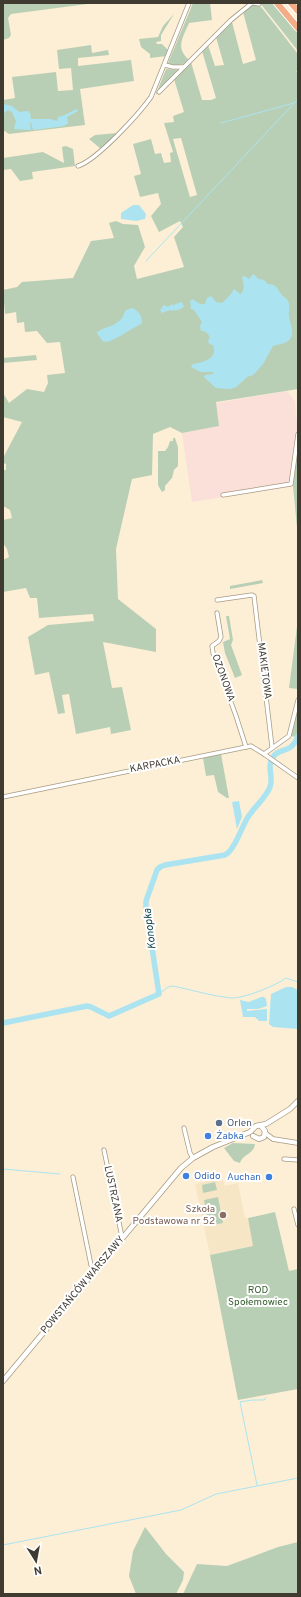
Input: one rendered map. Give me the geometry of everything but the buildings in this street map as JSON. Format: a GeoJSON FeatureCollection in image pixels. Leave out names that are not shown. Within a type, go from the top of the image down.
{"type":"FeatureCollection","features":[{"type":"Feature","properties":{"kind":"highway"},"geometry":{"type":"LineString","coordinates":[[277,3],[298,28]]}},
{"type":"Feature","properties":{"kind":"highway"},"geometry":{"type":"LineString","coordinates":[[291,3],[298,11]]}},
{"type":"Feature","properties":{"kind":"main road"},"geometry":{"type":"LineString","coordinates":[[253,1133],[257,1139],[262,1138],[263,1129],[274,1119],[290,1109],[298,1101]]}},
{"type":"Feature","properties":{"kind":"main road","name":"POWSTAŃCÓW WARSZAWY"},"geometry":{"type":"LineString","coordinates":[[3,1381],[180,1168],[193,1158],[213,1147],[253,1133],[256,1126],[263,1129]]}},
{"type":"Feature","properties":{"kind":"street"},"geometry":{"type":"LineString","coordinates":[[78,166],[92,159],[142,109],[151,97],[189,3]]}},
{"type":"Feature","properties":{"kind":"street"},"geometry":{"type":"LineString","coordinates":[[160,92],[239,13],[255,3]]}},
{"type":"Feature","properties":{"kind":"street"},"geometry":{"type":"LineString","coordinates":[[165,65],[172,67],[184,67]]}},
{"type":"Feature","properties":{"kind":"street"},"geometry":{"type":"LineString","coordinates":[[223,495],[291,484],[298,434]]}},
{"type":"Feature","properties":{"kind":"street","name":"MAKIETOWA"},"geometry":{"type":"LineString","coordinates":[[217,600],[252,595],[254,596],[272,747]]}},
{"type":"Feature","properties":{"kind":"street","name":"OZONOWA"},"geometry":{"type":"LineString","coordinates":[[217,613],[222,637],[212,646],[213,653],[246,747]]}},
{"type":"Feature","properties":{"kind":"street"},"geometry":{"type":"LineString","coordinates":[[264,754],[289,736],[298,700]]}},
{"type":"Feature","properties":{"kind":"street"},"geometry":{"type":"LineString","coordinates":[[246,747],[254,747],[298,778]]}},
{"type":"Feature","properties":{"kind":"street","name":"KARPACKA"},"geometry":{"type":"LineString","coordinates":[[3,797],[246,747]]}},
{"type":"Feature","properties":{"kind":"street"},"geometry":{"type":"LineString","coordinates":[[184,1128],[190,1153],[193,1158]]}},
{"type":"Feature","properties":{"kind":"street"},"geometry":{"type":"LineString","coordinates":[[263,1129],[268,1136],[278,1140]]}},
{"type":"Feature","properties":{"kind":"street"},"geometry":{"type":"LineString","coordinates":[[262,1138],[298,1143]]}},
{"type":"Feature","properties":{"kind":"street","name":"LUSTRZANA"},"geometry":{"type":"LineString","coordinates":[[104,1150],[122,1238]]}},
{"type":"Feature","properties":{"kind":"street"},"geometry":{"type":"LineString","coordinates":[[284,1159],[298,1160]]}},
{"type":"Feature","properties":{"kind":"street"},"geometry":{"type":"LineString","coordinates":[[73,1177],[91,1265],[94,1270]]}},
{"type":"Feature","properties":{"kind":"street"},"geometry":{"type":"LineString","coordinates":[[294,1210],[298,1226]]}},
{"type":"Feature","properties":{"kind":"shaded area"},"geometry":{"type":"Polygon","coordinates":[[[287,391],[295,401],[296,417],[298,419],[298,439],[293,486],[192,502],[182,433],[219,426],[216,403],[287,391]]]}},
{"type":"Feature","properties":{"kind":"shaded area","name":"Szkoła Podstawowa nr 52"},"geometry":{"type":"Polygon","coordinates":[[[218,1178],[219,1181],[223,1180],[225,1186],[238,1183],[245,1218],[248,1218],[254,1246],[210,1255],[195,1184],[218,1178]]]}},
{"type":"Feature","properties":{"kind":"green space"},"geometry":{"type":"Polygon","coordinates":[[[3,3],[95,3],[11,14],[8,18],[11,35],[9,38],[3,40],[3,3]]]}},
{"type":"Feature","properties":{"kind":"green space"},"geometry":{"type":"Polygon","coordinates":[[[193,3],[210,3],[212,20],[189,23],[181,47],[182,51],[189,60],[179,65],[171,65],[168,63],[193,3]]]}},
{"type":"Feature","properties":{"kind":"green space"},"geometry":{"type":"Polygon","coordinates":[[[260,3],[273,3],[298,33],[298,51],[260,3]]]}},
{"type":"Feature","properties":{"kind":"green space"},"geometry":{"type":"Polygon","coordinates":[[[252,4],[258,5],[262,8],[298,54],[298,70],[296,72],[298,72],[298,389],[216,402],[219,426],[182,433],[170,427],[153,434],[152,475],[132,479],[116,549],[118,599],[156,629],[156,652],[103,642],[112,688],[122,687],[131,730],[111,734],[110,727],[76,734],[69,694],[62,695],[65,713],[58,714],[49,672],[35,675],[28,637],[48,625],[94,621],[93,614],[39,618],[37,598],[30,598],[26,588],[3,592],[3,560],[9,557],[7,549],[3,543],[3,520],[12,518],[10,510],[3,506],[3,470],[6,470],[6,464],[3,463],[3,458],[22,422],[3,417],[3,393],[9,403],[27,389],[44,392],[48,383],[47,375],[65,373],[60,342],[47,343],[37,331],[25,332],[24,322],[17,323],[16,312],[5,314],[3,290],[17,287],[22,282],[73,278],[91,241],[114,238],[109,223],[116,221],[123,224],[138,225],[145,247],[134,266],[137,279],[184,267],[174,237],[183,227],[180,221],[159,232],[151,216],[161,204],[158,193],[140,197],[134,176],[141,174],[133,144],[151,139],[155,154],[161,153],[164,163],[171,162],[170,153],[173,152],[164,123],[174,122],[173,116],[184,112],[174,79],[191,62],[202,100],[211,100],[216,98],[202,51],[208,45],[215,66],[224,65],[216,37],[232,22],[243,64],[256,60],[243,12],[252,4]],[[181,138],[173,139],[190,197],[197,195],[181,138]]]}},
{"type":"Feature","properties":{"kind":"green space"},"geometry":{"type":"Polygon","coordinates":[[[174,14],[161,35],[161,41],[156,42],[157,44],[162,44],[169,51],[167,56],[150,58],[150,54],[141,47],[139,39],[158,37],[163,26],[174,14]]]}},
{"type":"Feature","properties":{"kind":"green space"},"geometry":{"type":"Polygon","coordinates":[[[91,45],[92,53],[108,50],[109,55],[78,58],[78,66],[131,60],[134,81],[80,89],[85,125],[9,134],[3,130],[3,100],[15,98],[12,77],[56,72],[58,91],[73,90],[71,68],[59,69],[57,50],[91,45]]]}},
{"type":"Feature","properties":{"kind":"green space"},"geometry":{"type":"Polygon","coordinates":[[[166,69],[179,70],[156,94],[166,69]]]}},
{"type":"Feature","properties":{"kind":"green space"},"geometry":{"type":"Polygon","coordinates":[[[117,133],[101,149],[89,139],[95,135],[117,133]]]}},
{"type":"Feature","properties":{"kind":"green space"},"geometry":{"type":"Polygon","coordinates":[[[66,146],[73,149],[75,166],[32,172],[33,179],[20,181],[11,169],[3,170],[3,158],[43,152],[64,163],[62,147],[66,146]]]}},
{"type":"Feature","properties":{"kind":"green space"},"geometry":{"type":"Polygon","coordinates":[[[36,355],[37,360],[3,363],[3,358],[36,355]]]}},
{"type":"Feature","properties":{"kind":"green space"},"geometry":{"type":"Polygon","coordinates":[[[173,438],[175,438],[178,447],[178,466],[174,470],[172,478],[165,486],[165,490],[162,492],[158,485],[158,451],[165,451],[170,441],[173,441],[173,438]]]}},
{"type":"Feature","properties":{"kind":"green space"},"geometry":{"type":"Polygon","coordinates":[[[298,440],[298,538],[293,486],[298,440]]]}},
{"type":"Feature","properties":{"kind":"green space"},"geometry":{"type":"Polygon","coordinates":[[[262,580],[263,583],[230,589],[230,586],[262,580]]]}},
{"type":"Feature","properties":{"kind":"green space"},"geometry":{"type":"Polygon","coordinates":[[[226,616],[229,616],[233,640],[231,645],[242,675],[235,678],[225,653],[223,642],[230,639],[226,616]]]}},
{"type":"Feature","properties":{"kind":"green space"},"geometry":{"type":"Polygon","coordinates":[[[298,619],[298,689],[289,688],[298,619]]]}},
{"type":"Feature","properties":{"kind":"green space"},"geometry":{"type":"Polygon","coordinates":[[[298,704],[298,733],[296,737],[291,736],[298,704]]]}},
{"type":"Feature","properties":{"kind":"green space"},"geometry":{"type":"Polygon","coordinates":[[[221,754],[229,798],[218,792],[214,775],[206,776],[203,758],[221,754]]]}},
{"type":"Feature","properties":{"kind":"green space"},"geometry":{"type":"Polygon","coordinates":[[[233,1143],[255,1144],[253,1150],[241,1160],[240,1163],[234,1161],[224,1148],[233,1143]]]}},
{"type":"Feature","properties":{"kind":"green space"},"geometry":{"type":"Polygon","coordinates":[[[215,1182],[217,1190],[203,1193],[202,1185],[215,1182]]]}},
{"type":"Feature","properties":{"kind":"green space"},"geometry":{"type":"Polygon","coordinates":[[[218,1197],[223,1223],[209,1226],[204,1200],[218,1197]]]}},
{"type":"Feature","properties":{"kind":"green space","name":"ROD Społemowiec"},"geometry":{"type":"Polygon","coordinates":[[[275,1212],[289,1271],[298,1269],[298,1389],[238,1400],[210,1255],[253,1246],[248,1218],[275,1212]]]}},
{"type":"Feature","properties":{"kind":"green space"},"geometry":{"type":"Polygon","coordinates":[[[145,1527],[166,1554],[184,1572],[183,1580],[176,1594],[136,1594],[129,1576],[133,1551],[145,1527]]]}},
{"type":"Feature","properties":{"kind":"green space"},"geometry":{"type":"Polygon","coordinates":[[[298,1542],[298,1594],[183,1594],[197,1564],[227,1566],[278,1547],[298,1542]]]}},
{"type":"Feature","properties":{"kind":"water"},"geometry":{"type":"Polygon","coordinates":[[[3,104],[12,106],[19,112],[28,111],[31,119],[50,119],[57,121],[58,117],[77,109],[78,111],[67,117],[68,123],[64,126],[33,130],[31,122],[31,130],[14,129],[16,121],[12,112],[8,110],[3,114],[3,104]]]}},
{"type":"Feature","properties":{"kind":"water"},"geometry":{"type":"Polygon","coordinates":[[[133,205],[139,205],[146,214],[145,219],[136,221],[121,219],[121,213],[133,205]]]}},
{"type":"Feature","properties":{"kind":"water"},"geometry":{"type":"Polygon","coordinates":[[[253,274],[268,284],[275,286],[288,301],[292,334],[290,339],[286,342],[273,346],[263,364],[253,375],[247,377],[236,387],[231,389],[216,388],[204,377],[205,375],[213,374],[213,372],[201,372],[191,367],[193,364],[209,359],[214,353],[214,350],[213,345],[209,344],[208,340],[210,338],[206,332],[201,331],[200,326],[202,322],[194,310],[190,308],[190,302],[192,299],[200,304],[205,304],[207,298],[211,296],[216,302],[222,303],[234,289],[240,294],[242,293],[244,287],[242,277],[245,276],[249,279],[253,274]]]}},
{"type":"Feature","properties":{"kind":"water"},"geometry":{"type":"Polygon","coordinates":[[[182,302],[184,307],[179,309],[162,313],[160,310],[164,305],[168,307],[172,304],[174,306],[175,304],[182,302]]]}},
{"type":"Feature","properties":{"kind":"water"},"geometry":{"type":"Polygon","coordinates":[[[132,308],[140,315],[142,320],[141,324],[110,341],[106,342],[102,340],[97,332],[120,321],[126,310],[132,308]]]}},
{"type":"Feature","properties":{"kind":"water"},"geometry":{"type":"Polygon","coordinates":[[[239,801],[242,817],[237,829],[232,802],[239,801]]]}},
{"type":"Feature","properties":{"kind":"water"},"geometry":{"type":"Polygon","coordinates":[[[286,987],[292,987],[298,990],[298,1029],[273,1027],[269,1024],[271,994],[286,987]]]}},
{"type":"Feature","properties":{"kind":"water"},"geometry":{"type":"Polygon","coordinates":[[[261,997],[266,999],[267,1006],[258,1009],[247,1009],[247,1011],[267,1009],[267,1021],[259,1021],[255,1017],[243,1017],[240,1000],[249,1002],[261,997]]]}},
{"type":"Feature","properties":{"kind":"waterway"},"geometry":{"type":"LineString","coordinates":[[146,261],[298,99]]}},
{"type":"Feature","properties":{"kind":"waterway"},"geometry":{"type":"LineString","coordinates":[[221,123],[294,103]]}},
{"type":"Feature","properties":{"kind":"waterway","name":"Konopka"},"geometry":{"type":"LineString","coordinates":[[3,1023],[87,1006],[109,1016],[159,994],[146,908],[146,901],[157,870],[165,865],[225,855],[229,852],[235,844],[248,817],[263,799],[270,787],[270,764],[273,757],[279,752],[292,746],[298,736]]}},
{"type":"Feature","properties":{"kind":"waterway"},"geometry":{"type":"LineString","coordinates":[[159,994],[168,987],[173,986],[217,996],[236,998],[260,991],[286,978],[298,982]]}},
{"type":"Feature","properties":{"kind":"waterway"},"geometry":{"type":"LineString","coordinates":[[3,1169],[60,1174]]}},
{"type":"Feature","properties":{"kind":"waterway"},"geometry":{"type":"LineString","coordinates":[[257,1485],[240,1402],[264,1400],[266,1398]]}},
{"type":"Feature","properties":{"kind":"waterway"},"geometry":{"type":"LineString","coordinates":[[3,1545],[181,1510],[216,1494],[298,1478]]}},
{"type":"Feature","properties":{"kind":"place","name":"Orlen"},"geometry":{"type":"Point","coordinates":[219,1123]}},
{"type":"Feature","properties":{"kind":"place","name":"Żabka"},"geometry":{"type":"Point","coordinates":[208,1136]}},
{"type":"Feature","properties":{"kind":"place","name":"Odido"},"geometry":{"type":"Point","coordinates":[186,1176]}},
{"type":"Feature","properties":{"kind":"place","name":"Auchan"},"geometry":{"type":"Point","coordinates":[269,1177]}},
{"type":"Feature","properties":{"kind":"place","name":"Szkoła Podstawowa nr 52"},"geometry":{"type":"Point","coordinates":[223,1215]}}]}
